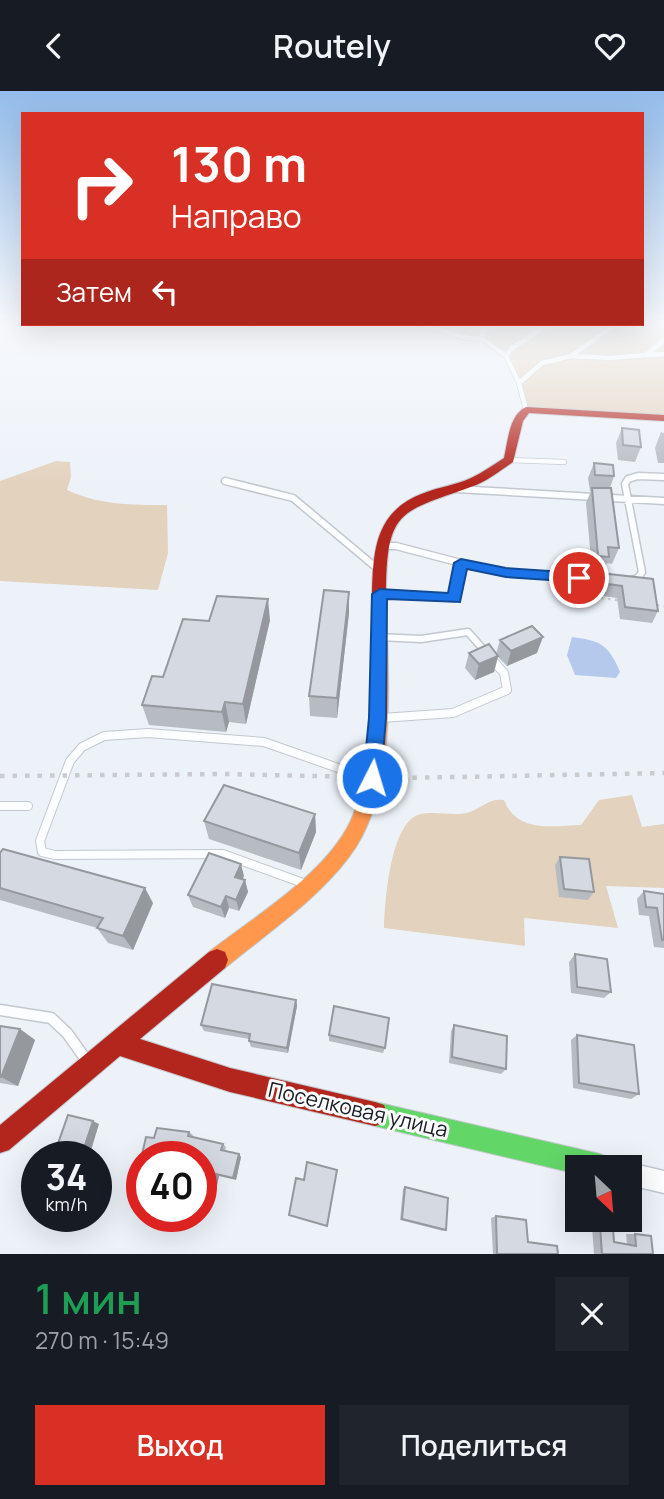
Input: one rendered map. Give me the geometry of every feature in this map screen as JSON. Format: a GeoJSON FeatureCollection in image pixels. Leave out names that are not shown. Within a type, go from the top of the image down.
{"type":"FeatureCollection","features":[{"type":"Feature","properties":{"kind":"street"},"geometry":{"type":"LineString","coordinates":[[0,1141],[322,873],[354,835],[368,807],[373,769],[377,718],[379,569],[390,523],[401,511],[419,499],[475,481],[509,460],[518,421],[526,410],[664,418]]}},
{"type":"Feature","properties":{"kind":"street","name":"Поселковая улица"},"geometry":{"type":"LineString","coordinates":[[118,1044],[230,1080],[565,1159]]}},
{"type":"Feature","properties":{"kind":"street"},"geometry":{"type":"LineString","coordinates":[[642,1177],[664,1182]]}},
{"type":"Feature","properties":{"kind":"lane"},"geometry":{"type":"LineString","coordinates":[[515,375],[526,410]]}},
{"type":"Feature","properties":{"kind":"lane"},"geometry":{"type":"LineString","coordinates":[[519,383],[527,375]]}},
{"type":"Feature","properties":{"kind":"lane"},"geometry":{"type":"LineString","coordinates":[[509,460],[564,462]]}},
{"type":"Feature","properties":{"kind":"lane"},"geometry":{"type":"LineString","coordinates":[[627,581],[638,578],[642,572],[625,484],[628,479],[638,475],[664,477]]}},
{"type":"Feature","properties":{"kind":"lane"},"geometry":{"type":"LineString","coordinates":[[225,481],[293,498],[379,569]]}},
{"type":"Feature","properties":{"kind":"lane"},"geometry":{"type":"LineString","coordinates":[[451,489],[664,501]]}},
{"type":"Feature","properties":{"kind":"lane"},"geometry":{"type":"LineString","coordinates":[[383,545],[506,573],[614,580]]}},
{"type":"Feature","properties":{"kind":"lane"},"geometry":{"type":"LineString","coordinates":[[380,594],[454,598],[461,563]]}},
{"type":"Feature","properties":{"kind":"lane"},"geometry":{"type":"LineString","coordinates":[[377,718],[453,713],[507,690],[504,673],[468,632],[421,639],[378,637]]}},
{"type":"Feature","properties":{"kind":"lane"},"geometry":{"type":"LineString","coordinates":[[307,885],[223,854],[55,855],[42,852],[40,841],[70,761],[82,747],[104,736],[148,733],[264,741],[341,769],[373,769]]}},
{"type":"Feature","properties":{"kind":"lane"},"geometry":{"type":"LineString","coordinates":[[0,806],[28,806]]}},
{"type":"Feature","properties":{"kind":"lane"},"geometry":{"type":"LineString","coordinates":[[0,1010],[51,1018],[67,1033],[90,1065]]}},
{"type":"Feature","properties":{"kind":"shaded area"},"geometry":{"type":"Polygon","coordinates":[[[515,375],[664,375],[664,418],[526,410],[515,375]]]}},
{"type":"Feature","properties":{"kind":"shaded area"},"geometry":{"type":"Polygon","coordinates":[[[56,461],[70,462],[71,477],[67,490],[79,495],[116,503],[167,505],[168,553],[158,590],[0,581],[0,481],[56,461]]]}},
{"type":"Feature","properties":{"kind":"shaded area"},"geometry":{"type":"Polygon","coordinates":[[[632,795],[642,827],[664,824],[664,888],[606,886],[618,928],[524,918],[525,946],[384,928],[391,863],[396,846],[402,831],[411,820],[421,814],[470,812],[490,802],[504,800],[510,811],[526,823],[547,826],[581,825],[599,800],[632,795]]]}},
{"type":"Feature","properties":{"kind":"water"},"geometry":{"type":"Polygon","coordinates":[[[572,637],[602,645],[612,655],[620,672],[616,678],[575,675],[567,655],[572,637]]]}},
{"type":"Feature","properties":{"kind":"building"},"geometry":{"type":"Polygon","coordinates":[[[622,428],[639,430],[641,447],[623,445],[622,428]]]}},
{"type":"Feature","properties":{"kind":"building"},"geometry":{"type":"Polygon","coordinates":[[[594,463],[613,465],[614,476],[595,475],[594,463]]]}},
{"type":"Feature","properties":{"kind":"building"},"geometry":{"type":"Polygon","coordinates":[[[592,488],[611,488],[619,548],[608,547],[609,557],[598,556],[592,488]]]}},
{"type":"Feature","properties":{"kind":"building"},"geometry":{"type":"Polygon","coordinates":[[[600,573],[653,579],[658,611],[625,607],[622,586],[601,583],[600,573]]]}},
{"type":"Feature","properties":{"kind":"building"},"geometry":{"type":"Polygon","coordinates":[[[324,590],[349,592],[337,698],[309,696],[324,590]]]}},
{"type":"Feature","properties":{"kind":"building"},"geometry":{"type":"Polygon","coordinates":[[[217,596],[268,599],[243,704],[225,702],[222,712],[142,705],[152,676],[163,677],[183,619],[209,621],[217,596]]]}},
{"type":"Feature","properties":{"kind":"building"},"geometry":{"type":"Polygon","coordinates":[[[532,626],[543,637],[511,651],[500,640],[532,626]]]}},
{"type":"Feature","properties":{"kind":"building"},"geometry":{"type":"Polygon","coordinates":[[[489,644],[498,656],[479,664],[469,653],[489,644]]]}},
{"type":"Feature","properties":{"kind":"building"},"geometry":{"type":"Polygon","coordinates":[[[224,785],[315,814],[299,853],[204,821],[224,785]]]}},
{"type":"Feature","properties":{"kind":"building"},"geometry":{"type":"Polygon","coordinates":[[[3,849],[145,888],[123,936],[97,928],[103,918],[0,888],[0,853],[3,849]]]}},
{"type":"Feature","properties":{"kind":"building"},"geometry":{"type":"Polygon","coordinates":[[[209,853],[241,864],[235,877],[245,880],[236,900],[226,896],[221,907],[188,895],[209,853]]]}},
{"type":"Feature","properties":{"kind":"building"},"geometry":{"type":"Polygon","coordinates":[[[560,857],[589,859],[594,892],[564,889],[560,857]]]}},
{"type":"Feature","properties":{"kind":"building"},"geometry":{"type":"Polygon","coordinates":[[[644,891],[664,894],[664,940],[657,908],[646,907],[644,891]]]}},
{"type":"Feature","properties":{"kind":"building"},"geometry":{"type":"Polygon","coordinates":[[[575,954],[607,959],[611,992],[577,987],[575,954]]]}},
{"type":"Feature","properties":{"kind":"building"},"geometry":{"type":"Polygon","coordinates":[[[212,984],[296,1000],[287,1048],[249,1041],[250,1034],[201,1025],[212,984]]]}},
{"type":"Feature","properties":{"kind":"building"},"geometry":{"type":"Polygon","coordinates":[[[334,1006],[389,1018],[385,1048],[329,1035],[334,1006]]]}},
{"type":"Feature","properties":{"kind":"building"},"geometry":{"type":"Polygon","coordinates":[[[454,1025],[507,1036],[506,1069],[452,1057],[454,1025]]]}},
{"type":"Feature","properties":{"kind":"building"},"geometry":{"type":"Polygon","coordinates":[[[0,1026],[20,1029],[1,1077],[0,1077],[0,1026]]]}},
{"type":"Feature","properties":{"kind":"building"},"geometry":{"type":"Polygon","coordinates":[[[577,1035],[634,1045],[639,1094],[579,1083],[577,1035]]]}},
{"type":"Feature","properties":{"kind":"building"},"geometry":{"type":"Polygon","coordinates":[[[68,1115],[93,1121],[86,1141],[59,1141],[68,1115]]]}},
{"type":"Feature","properties":{"kind":"building"},"geometry":{"type":"Polygon","coordinates":[[[157,1128],[189,1132],[188,1136],[210,1141],[145,1141],[146,1137],[154,1138],[157,1128]]]}},
{"type":"Feature","properties":{"kind":"building"},"geometry":{"type":"Polygon","coordinates":[[[217,1143],[223,1144],[221,1150],[239,1154],[233,1178],[217,1174],[217,1143]]]}},
{"type":"Feature","properties":{"kind":"building"},"geometry":{"type":"Polygon","coordinates":[[[307,1162],[337,1170],[327,1226],[289,1215],[296,1178],[304,1180],[307,1162]]]}},
{"type":"Feature","properties":{"kind":"building"},"geometry":{"type":"Polygon","coordinates":[[[405,1187],[448,1198],[446,1230],[402,1219],[405,1187]]]}},
{"type":"Feature","properties":{"kind":"building"},"geometry":{"type":"Polygon","coordinates":[[[496,1216],[526,1220],[528,1242],[557,1246],[558,1254],[497,1254],[496,1216]]]}},
{"type":"Feature","properties":{"kind":"building"},"geometry":{"type":"Polygon","coordinates":[[[600,1232],[613,1232],[614,1242],[636,1246],[635,1234],[651,1236],[653,1254],[602,1254],[600,1232]]]}},
{"type":"Feature","properties":{"kind":"railway"},"geometry":{"type":"LineString","coordinates":[[601,598],[664,606]]}},
{"type":"Feature","properties":{"kind":"railway"},"geometry":{"type":"LineString","coordinates":[[0,776],[224,774],[404,778],[664,773]]}},
{"type":"Feature","properties":{"kind":"traffic: fast"},"geometry":{"type":"LineString","coordinates":[[375,1114],[565,1159]]}},
{"type":"Feature","properties":{"kind":"traffic: slow"},"geometry":{"type":"LineString","coordinates":[[217,960],[272,917],[327,868],[354,834],[364,812],[371,784],[378,719],[379,596]]}},
{"type":"Feature","properties":{"kind":"traffic: jam"},"geometry":{"type":"LineString","coordinates":[[379,596],[382,548],[387,530],[398,513],[427,496],[477,480],[509,460],[518,421],[526,410],[664,418]]}},
{"type":"Feature","properties":{"kind":"traffic: jam"},"geometry":{"type":"LineString","coordinates":[[0,1141],[217,960]]}},
{"type":"Feature","properties":{"kind":"traffic: jam"},"geometry":{"type":"LineString","coordinates":[[119,1044],[230,1080],[375,1114]]}},
{"type":"Feature","properties":{"kind":"route"},"geometry":{"type":"LineString","coordinates":[[372,778],[377,718],[380,594],[454,598],[461,563],[506,573],[579,578]]}}]}
